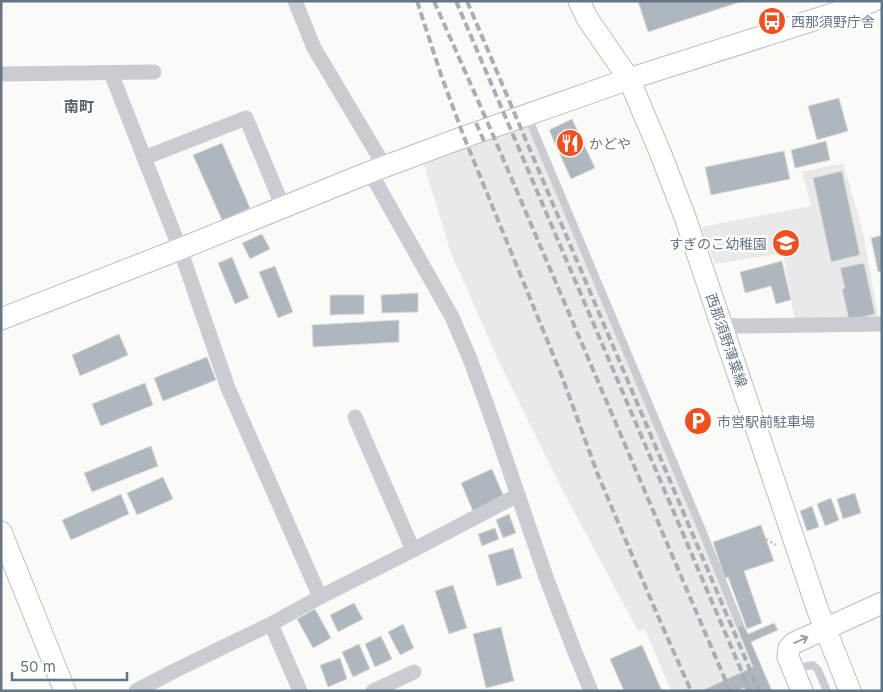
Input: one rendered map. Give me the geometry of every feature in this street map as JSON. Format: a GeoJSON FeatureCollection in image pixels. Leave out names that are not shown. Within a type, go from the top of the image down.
{"type":"FeatureCollection","features":[{"type":"Feature","properties":{"kind":"street"},"geometry":{"type":"LineString","coordinates":[[294,1],[314,48],[452,318],[470,360],[574,650],[591,691]]}},
{"type":"Feature","properties":{"kind":"street","name":"西那須野薄葉線"},"geometry":{"type":"LineString","coordinates":[[579,1],[587,18],[629,79],[660,152],[723,325],[784,513],[825,630],[850,691]]}},
{"type":"Feature","properties":{"kind":"street"},"geometry":{"type":"LineString","coordinates":[[1,320],[283,207],[527,115],[629,79],[873,1]]}},
{"type":"Feature","properties":{"kind":"street"},"geometry":{"type":"LineString","coordinates":[[1,74],[154,72]]}},
{"type":"Feature","properties":{"kind":"street"},"geometry":{"type":"LineString","coordinates":[[111,73],[180,249],[228,388],[320,597]]}},
{"type":"Feature","properties":{"kind":"street"},"geometry":{"type":"LineString","coordinates":[[144,158],[246,118],[283,207]]}},
{"type":"Feature","properties":{"kind":"street"},"geometry":{"type":"LineString","coordinates":[[723,325],[882,324]]}},
{"type":"Feature","properties":{"kind":"street"},"geometry":{"type":"LineString","coordinates":[[354,418],[413,550]]}},
{"type":"Feature","properties":{"kind":"street"},"geometry":{"type":"LineString","coordinates":[[136,691],[271,624],[518,495]]}},
{"type":"Feature","properties":{"kind":"street"},"geometry":{"type":"LineString","coordinates":[[1,532],[65,691]]}},
{"type":"Feature","properties":{"kind":"street"},"geometry":{"type":"LineString","coordinates":[[802,691],[788,657],[789,648],[794,643],[882,603]]}},
{"type":"Feature","properties":{"kind":"street"},"geometry":{"type":"LineString","coordinates":[[271,624],[300,691]]}},
{"type":"Feature","properties":{"kind":"street"},"geometry":{"type":"LineString","coordinates":[[373,691],[414,672]]}},
{"type":"Feature","properties":{"kind":"lane"},"geometry":{"type":"LineString","coordinates":[[527,115],[739,623]]}},
{"type":"Feature","properties":{"kind":"lane"},"geometry":{"type":"LineString","coordinates":[[793,671],[813,664],[818,670],[827,691]]}},
{"type":"Feature","properties":{"kind":"shaded area"},"geometry":{"type":"Polygon","coordinates":[[[528,123],[701,534],[735,625],[765,691],[671,691],[645,629],[638,631],[562,489],[501,366],[451,253],[423,162],[528,123]]]}},
{"type":"Feature","properties":{"kind":"shaded area","name":"すぎのこ幼稚園"},"geometry":{"type":"Polygon","coordinates":[[[843,163],[863,232],[879,321],[795,321],[783,253],[715,264],[701,227],[811,206],[802,172],[843,163]]]}},
{"type":"Feature","properties":{"kind":"building"},"geometry":{"type":"Polygon","coordinates":[[[638,1],[743,1],[648,32],[638,1]]]}},
{"type":"Feature","properties":{"kind":"building"},"geometry":{"type":"Polygon","coordinates":[[[839,98],[848,131],[817,140],[808,106],[839,98]]]}},
{"type":"Feature","properties":{"kind":"building"},"geometry":{"type":"Polygon","coordinates":[[[572,119],[595,168],[571,179],[549,130],[572,119]]]}},
{"type":"Feature","properties":{"kind":"building"},"geometry":{"type":"Polygon","coordinates":[[[826,141],[830,160],[795,168],[791,150],[826,141]]]}},
{"type":"Feature","properties":{"kind":"building"},"geometry":{"type":"Polygon","coordinates":[[[222,143],[250,208],[222,220],[193,155],[222,143]]]}},
{"type":"Feature","properties":{"kind":"building"},"geometry":{"type":"Polygon","coordinates":[[[784,151],[790,179],[711,195],[705,167],[784,151]]]}},
{"type":"Feature","properties":{"kind":"building"},"geometry":{"type":"Polygon","coordinates":[[[842,171],[860,255],[831,262],[813,178],[842,171]]]}},
{"type":"Feature","properties":{"kind":"building"},"geometry":{"type":"Polygon","coordinates":[[[262,234],[270,249],[250,259],[242,243],[262,234]]]}},
{"type":"Feature","properties":{"kind":"building"},"geometry":{"type":"Polygon","coordinates":[[[882,235],[882,271],[878,272],[871,238],[882,235]]]}},
{"type":"Feature","properties":{"kind":"building"},"geometry":{"type":"Polygon","coordinates":[[[232,257],[249,298],[235,304],[218,263],[232,257]]]}},
{"type":"Feature","properties":{"kind":"building"},"geometry":{"type":"Polygon","coordinates":[[[782,261],[791,300],[776,304],[771,286],[745,293],[740,272],[782,261]]]}},
{"type":"Feature","properties":{"kind":"building"},"geometry":{"type":"Polygon","coordinates":[[[864,263],[875,314],[849,320],[842,289],[845,288],[840,268],[864,263]]]}},
{"type":"Feature","properties":{"kind":"building"},"geometry":{"type":"Polygon","coordinates":[[[275,266],[293,312],[278,318],[259,272],[275,266]]]}},
{"type":"Feature","properties":{"kind":"building"},"geometry":{"type":"Polygon","coordinates":[[[418,293],[418,312],[382,313],[381,295],[418,293]]]}},
{"type":"Feature","properties":{"kind":"building"},"geometry":{"type":"Polygon","coordinates":[[[330,295],[364,295],[364,314],[330,315],[330,295]]]}},
{"type":"Feature","properties":{"kind":"building"},"geometry":{"type":"Polygon","coordinates":[[[399,320],[399,342],[313,347],[312,325],[399,320]]]}},
{"type":"Feature","properties":{"kind":"building"},"geometry":{"type":"Polygon","coordinates":[[[119,334],[128,355],[80,376],[72,355],[119,334]]]}},
{"type":"Feature","properties":{"kind":"building"},"geometry":{"type":"Polygon","coordinates":[[[207,357],[216,380],[163,401],[154,378],[207,357]]]}},
{"type":"Feature","properties":{"kind":"building"},"geometry":{"type":"Polygon","coordinates":[[[145,383],[153,405],[101,426],[92,404],[145,383]]]}},
{"type":"Feature","properties":{"kind":"building"},"geometry":{"type":"Polygon","coordinates":[[[151,446],[158,466],[92,492],[84,473],[151,446]]]}},
{"type":"Feature","properties":{"kind":"building"},"geometry":{"type":"Polygon","coordinates":[[[492,469],[504,497],[473,511],[461,483],[492,469]]]}},
{"type":"Feature","properties":{"kind":"building"},"geometry":{"type":"Polygon","coordinates":[[[163,477],[173,499],[137,515],[127,493],[163,477]]]}},
{"type":"Feature","properties":{"kind":"building"},"geometry":{"type":"Polygon","coordinates":[[[855,493],[861,513],[843,519],[837,499],[855,493]]]}},
{"type":"Feature","properties":{"kind":"building"},"geometry":{"type":"Polygon","coordinates":[[[121,494],[129,514],[71,540],[62,520],[121,494]]]}},
{"type":"Feature","properties":{"kind":"building"},"geometry":{"type":"Polygon","coordinates":[[[831,498],[839,520],[825,526],[817,504],[831,498]]]}},
{"type":"Feature","properties":{"kind":"building"},"geometry":{"type":"Polygon","coordinates":[[[812,506],[819,527],[807,531],[800,511],[812,506]]]}},
{"type":"Feature","properties":{"kind":"building"},"geometry":{"type":"Polygon","coordinates":[[[509,514],[516,533],[503,538],[496,520],[509,514]]]}},
{"type":"Feature","properties":{"kind":"building"},"geometry":{"type":"Polygon","coordinates":[[[761,525],[774,561],[744,571],[762,623],[747,629],[728,577],[725,578],[713,542],[761,525]]]}},
{"type":"Feature","properties":{"kind":"building"},"geometry":{"type":"Polygon","coordinates":[[[495,528],[499,539],[482,546],[478,534],[495,528]]]}},
{"type":"Feature","properties":{"kind":"building"},"geometry":{"type":"Polygon","coordinates":[[[513,548],[522,578],[497,586],[488,555],[513,548]]]}},
{"type":"Feature","properties":{"kind":"building"},"geometry":{"type":"Polygon","coordinates":[[[453,585],[467,628],[449,634],[435,591],[453,585]]]}},
{"type":"Feature","properties":{"kind":"building"},"geometry":{"type":"Polygon","coordinates":[[[354,603],[363,619],[338,632],[330,615],[354,603]]]}},
{"type":"Feature","properties":{"kind":"building"},"geometry":{"type":"Polygon","coordinates":[[[315,609],[331,638],[313,648],[297,619],[315,609]]]}},
{"type":"Feature","properties":{"kind":"building"},"geometry":{"type":"Polygon","coordinates":[[[742,622],[748,634],[774,623],[778,630],[751,642],[772,691],[745,691],[744,688],[737,691],[701,691],[753,667],[736,625],[742,622]]]}},
{"type":"Feature","properties":{"kind":"building"},"geometry":{"type":"Polygon","coordinates":[[[403,624],[414,648],[400,655],[388,632],[403,624]]]}},
{"type":"Feature","properties":{"kind":"building"},"geometry":{"type":"Polygon","coordinates":[[[501,627],[514,681],[486,688],[473,634],[501,627]]]}},
{"type":"Feature","properties":{"kind":"building"},"geometry":{"type":"Polygon","coordinates":[[[381,636],[392,659],[375,667],[365,644],[381,636]]]}},
{"type":"Feature","properties":{"kind":"building"},"geometry":{"type":"Polygon","coordinates":[[[359,644],[370,669],[353,677],[342,652],[359,644]]]}},
{"type":"Feature","properties":{"kind":"building"},"geometry":{"type":"Polygon","coordinates":[[[642,645],[662,691],[624,691],[610,659],[642,645]]]}},
{"type":"Feature","properties":{"kind":"building"},"geometry":{"type":"Polygon","coordinates":[[[340,658],[347,679],[328,687],[320,665],[340,658]]]}},
{"type":"Feature","properties":{"kind":"railway"},"geometry":{"type":"LineString","coordinates":[[417,1],[464,137],[561,374],[598,475],[691,691]]}},
{"type":"Feature","properties":{"kind":"railway"},"geometry":{"type":"LineString","coordinates":[[434,1],[730,691]]}},
{"type":"Feature","properties":{"kind":"railway"},"geometry":{"type":"LineString","coordinates":[[456,1],[750,691]]}},
{"type":"Feature","properties":{"kind":"railway"},"geometry":{"type":"LineString","coordinates":[[467,1],[759,691]]}},
{"type":"Feature","properties":{"kind":"railway"},"geometry":{"type":"LineString","coordinates":[[476,123],[484,141]]}},
{"type":"Feature","properties":{"kind":"place","name":"西那須野庁舎"},"geometry":{"type":"Point","coordinates":[772,21]}},
{"type":"Feature","properties":{"kind":"place","name":"かどや"},"geometry":{"type":"Point","coordinates":[570,143]}},
{"type":"Feature","properties":{"kind":"place","name":"すぎのこ幼稚園"},"geometry":{"type":"Point","coordinates":[786,243]}},
{"type":"Feature","properties":{"kind":"place","name":"市営駅前駐車場"},"geometry":{"type":"Point","coordinates":[698,421]}},
{"type":"Feature","properties":{"kind":"district","name":"南町"},"geometry":{"type":"Point","coordinates":[79,106]}}]}
